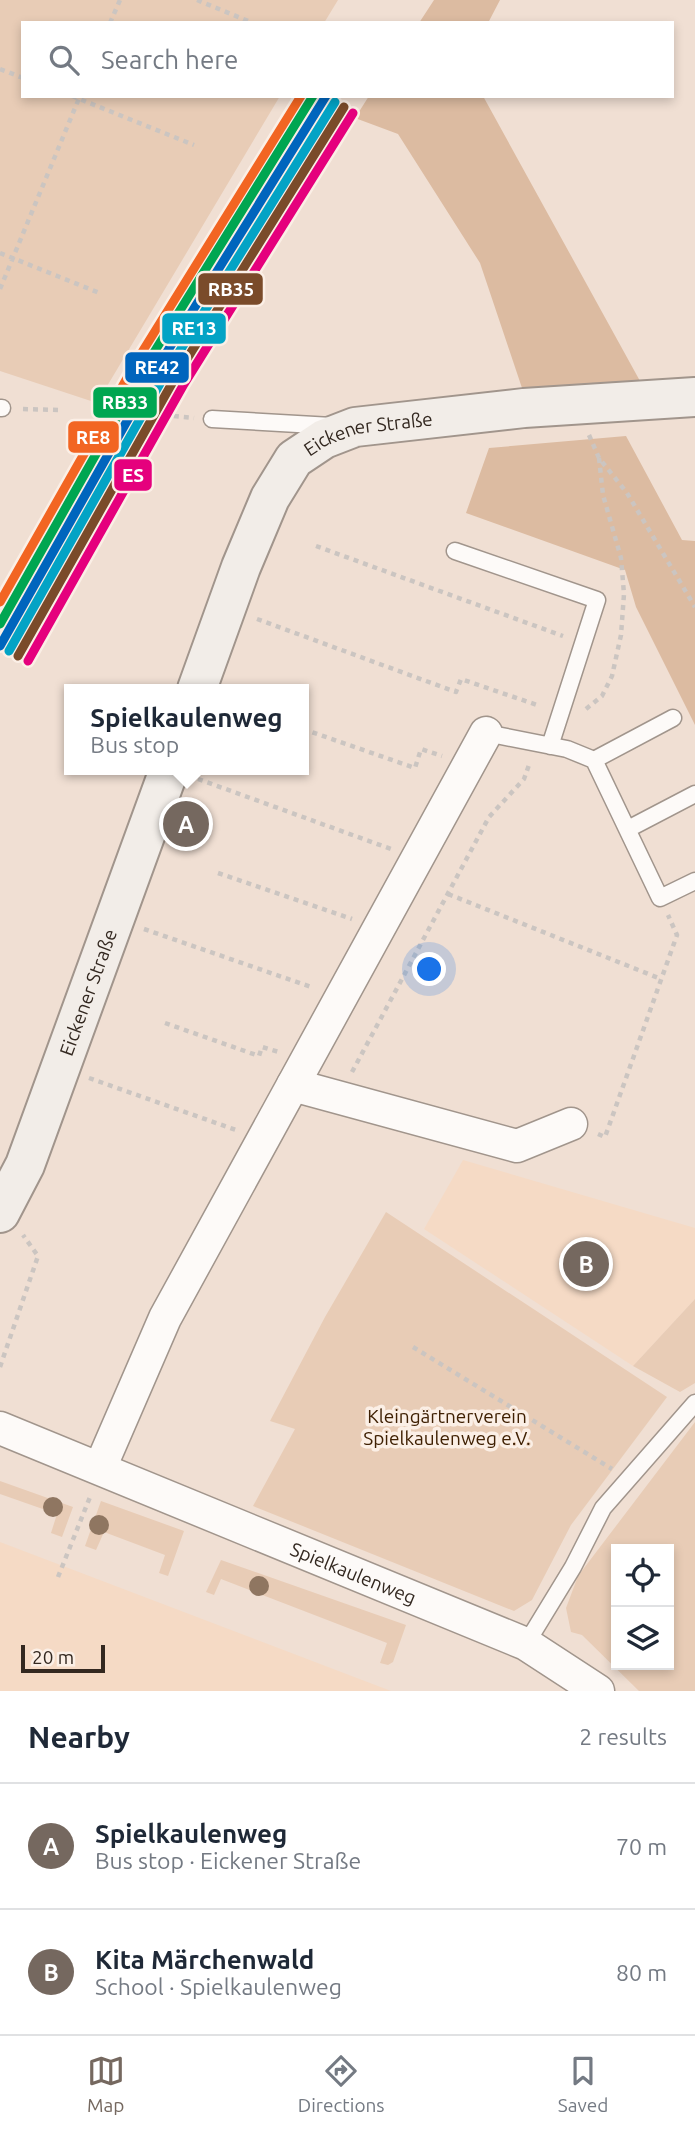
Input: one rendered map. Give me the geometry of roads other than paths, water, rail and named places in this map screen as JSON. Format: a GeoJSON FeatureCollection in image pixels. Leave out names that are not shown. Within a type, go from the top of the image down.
{"type":"FeatureCollection","features":[{"type":"Feature","properties":{"kind":"street","name":"Eickener Straße"},"geometry":{"type":"LineString","coordinates":[[199,684],[270,498],[294,458],[324,439],[355,427],[576,405],[695,397]]}},
{"type":"Feature","properties":{"kind":"street"},"geometry":{"type":"LineString","coordinates":[[100,1468],[165,1318],[486,733]]}},
{"type":"Feature","properties":{"kind":"street","name":"Eickener Straße"},"geometry":{"type":"LineString","coordinates":[[1,1210],[25,1165],[115,919],[182,775]]}},
{"type":"Feature","properties":{"kind":"street"},"geometry":{"type":"LineString","coordinates":[[300,1073],[338,1097],[517,1146],[571,1124]]}},
{"type":"Feature","properties":{"kind":"street","name":"Spielkaulenweg"},"geometry":{"type":"LineString","coordinates":[[0,1428],[526,1644],[598,1691]]}},
{"type":"Feature","properties":{"kind":"lane"},"geometry":{"type":"LineString","coordinates":[[212,419],[355,427]]}},
{"type":"Feature","properties":{"kind":"lane"},"geometry":{"type":"LineString","coordinates":[[455,551],[597,600],[561,713],[544,745]]}},
{"type":"Feature","properties":{"kind":"lane"},"geometry":{"type":"LineString","coordinates":[[486,733],[544,745],[594,760],[673,718]]}},
{"type":"Feature","properties":{"kind":"lane"},"geometry":{"type":"LineString","coordinates":[[594,760],[660,898],[695,881]]}},
{"type":"Feature","properties":{"kind":"lane"},"geometry":{"type":"LineString","coordinates":[[628,829],[695,794]]}},
{"type":"Feature","properties":{"kind":"lane"},"geometry":{"type":"LineString","coordinates":[[526,1644],[573,1567],[603,1508],[695,1403]]}},
{"type":"Feature","properties":{"kind":"place","name":"Spielkaulenweg"},"geometry":{"type":"Point","coordinates":[186,824]}},
{"type":"Feature","properties":{"kind":"place","name":"Kita Märchenwald"},"geometry":{"type":"Point","coordinates":[586,1264]}},
{"type":"Feature","properties":{"kind":"park label","name":"Kleingärtnerverein Spielkaulenweg e.V."},"geometry":{"type":"Point","coordinates":[447,1427]}}]}
